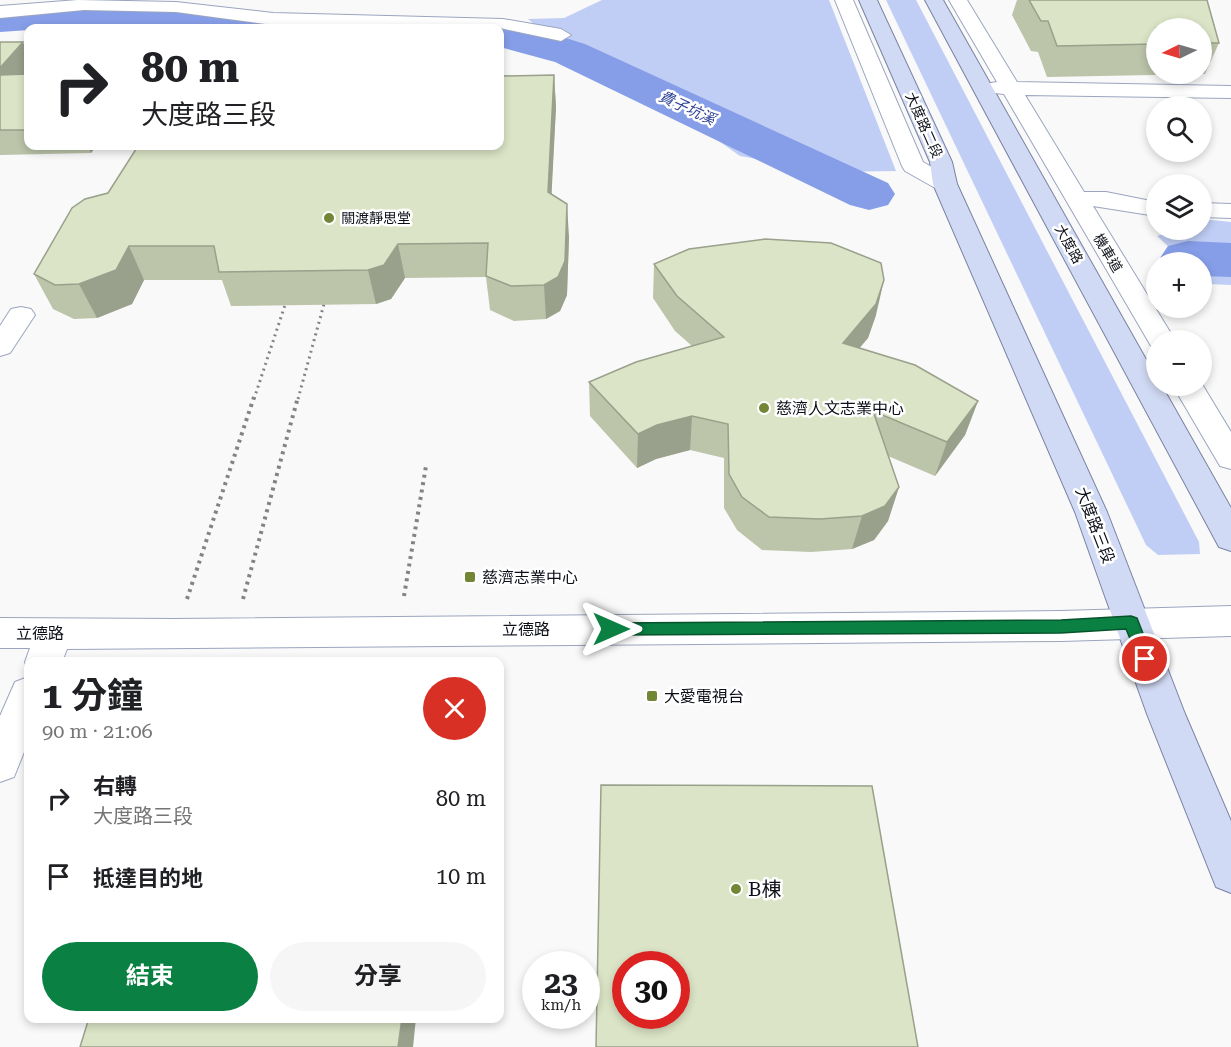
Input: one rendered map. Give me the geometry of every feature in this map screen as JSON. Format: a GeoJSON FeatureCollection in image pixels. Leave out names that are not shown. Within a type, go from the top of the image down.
{"type":"FeatureCollection","features":[{"type":"Feature","properties":{"kind":"main road","name":"大度路二段"},"geometry":{"type":"LineString","coordinates":[[868,0],[941,162],[945,184]]}},
{"type":"Feature","properties":{"kind":"main road"},"geometry":{"type":"LineString","coordinates":[[934,0],[984,88]]}},
{"type":"Feature","properties":{"kind":"main road","name":"大度路"},"geometry":{"type":"LineString","coordinates":[[984,88],[1231,538]]}},
{"type":"Feature","properties":{"kind":"main road","name":"大度路三段"},"geometry":{"type":"LineString","coordinates":[[945,184],[1091,512],[1131,622],[1231,872]]}},
{"type":"Feature","properties":{"kind":"street","name":"大度路二段"},"geometry":{"type":"LineString","coordinates":[[844,0],[913,166],[945,184]]}},
{"type":"Feature","properties":{"kind":"street"},"geometry":{"type":"LineString","coordinates":[[958,0],[1080,206],[1106,199],[1146,208]]}},
{"type":"Feature","properties":{"kind":"street"},"geometry":{"type":"LineString","coordinates":[[0,12],[84,5],[177,7],[273,19],[465,24]]}},
{"type":"Feature","properties":{"kind":"street"},"geometry":{"type":"LineString","coordinates":[[504,25],[561,35]]}},
{"type":"Feature","properties":{"kind":"street"},"geometry":{"type":"LineString","coordinates":[[984,88],[1231,92]]}},
{"type":"Feature","properties":{"kind":"street","name":"機車道"},"geometry":{"type":"LineString","coordinates":[[1080,206],[1155,330]]}},
{"type":"Feature","properties":{"kind":"street"},"geometry":{"type":"LineString","coordinates":[[1212,210],[1231,211]]}},
{"type":"Feature","properties":{"kind":"street"},"geometry":{"type":"LineString","coordinates":[[0,347],[21,315]]}},
{"type":"Feature","properties":{"kind":"street"},"geometry":{"type":"LineString","coordinates":[[1194,396],[1231,458]]}},
{"type":"Feature","properties":{"kind":"street","name":"立德路"},"geometry":{"type":"LineString","coordinates":[[0,633],[49,647],[176,634],[1061,626],[1131,622],[1231,621]]}},
{"type":"Feature","properties":{"kind":"street"},"geometry":{"type":"LineString","coordinates":[[0,764],[24,704]]}},
{"type":"Feature","properties":{"kind":"path"},"geometry":{"type":"LineString","coordinates":[[234,633],[324,304]]}},
{"type":"Feature","properties":{"kind":"path"},"geometry":{"type":"LineString","coordinates":[[176,634],[285,305]]}},
{"type":"Feature","properties":{"kind":"path"},"geometry":{"type":"LineString","coordinates":[[399,631],[426,466]]}},
{"type":"Feature","properties":{"kind":"shaded area"},"geometry":{"type":"Polygon","coordinates":[[[602,0],[829,0],[896,171],[833,172],[740,156],[682,115],[629,68],[548,36],[528,19],[564,18],[602,0]]]}},
{"type":"Feature","properties":{"kind":"shaded area"},"geometry":{"type":"Polygon","coordinates":[[[886,0],[916,0],[1199,542],[1200,554],[1158,555],[1146,545],[886,0]]]}},
{"type":"Feature","properties":{"kind":"shaded area"},"geometry":{"type":"Polygon","coordinates":[[[1212,220],[1231,222],[1231,285],[1212,284],[1212,252],[1174,252],[1161,240],[1212,240],[1212,220]]]}},
{"type":"Feature","properties":{"kind":"building"},"geometry":{"type":"Polygon","coordinates":[[[1029,0],[1207,0],[1219,43],[1212,43],[1212,18],[1146,18],[1146,44],[1057,46],[1048,21],[1041,21],[1029,0]]]}},
{"type":"Feature","properties":{"kind":"building"},"geometry":{"type":"Polygon","coordinates":[[[0,42],[23,42],[0,68],[0,42]]]}},
{"type":"Feature","properties":{"kind":"building"},"geometry":{"type":"Polygon","coordinates":[[[24,74],[24,130],[0,130],[0,75],[24,74]]]}},
{"type":"Feature","properties":{"kind":"building","name":"關渡靜思堂"},"geometry":{"type":"Polygon","coordinates":[[[554,75],[548,192],[567,204],[565,261],[558,277],[544,285],[511,286],[486,276],[488,243],[398,244],[384,265],[368,270],[219,272],[214,246],[129,246],[116,270],[79,284],[55,285],[34,274],[72,208],[85,199],[108,193],[135,150],[504,150],[504,76],[554,75]]]}},
{"type":"Feature","properties":{"kind":"building","name":"慈濟人文志業中心"},"geometry":{"type":"Polygon","coordinates":[[[765,239],[831,243],[881,263],[884,280],[876,304],[843,343],[915,365],[978,401],[947,442],[873,411],[899,487],[885,506],[862,516],[820,519],[769,517],[742,497],[729,474],[728,424],[692,416],[657,425],[638,434],[589,382],[636,362],[724,337],[677,296],[654,264],[689,249],[765,239]]]}},
{"type":"Feature","properties":{"kind":"building","name":"B棟"},"geometry":{"type":"Polygon","coordinates":[[[601,785],[872,786],[918,1047],[596,1047],[596,1029],[600,1029],[600,951],[598,951],[601,785]]]}},
{"type":"Feature","properties":{"kind":"building"},"geometry":{"type":"Polygon","coordinates":[[[87,1023],[401,1023],[398,1047],[80,1047],[87,1023]]]}},
{"type":"Feature","properties":{"kind":"waterway","name":"貴子坑溪"},"geometry":{"type":"LineString","coordinates":[[0,20],[74,15],[169,17],[231,24]]}},
{"type":"Feature","properties":{"kind":"waterway","name":"貴子坑溪"},"geometry":{"type":"LineString","coordinates":[[504,35],[570,53],[869,194]]}},
{"type":"Feature","properties":{"kind":"waterway","name":"貴子坑溪"},"geometry":{"type":"LineString","coordinates":[[1212,259],[1231,260]]}},
{"type":"Feature","properties":{"kind":"place","name":"關渡靜思堂"},"geometry":{"type":"Point","coordinates":[329,218]}},
{"type":"Feature","properties":{"kind":"place","name":"慈濟人文志業中心"},"geometry":{"type":"Point","coordinates":[764,408]}},
{"type":"Feature","properties":{"kind":"place","name":"慈濟志業中心"},"geometry":{"type":"Point","coordinates":[470,577]}},
{"type":"Feature","properties":{"kind":"place","name":"大愛電視台"},"geometry":{"type":"Point","coordinates":[652,696]}},
{"type":"Feature","properties":{"kind":"place","name":"B棟"},"geometry":{"type":"Point","coordinates":[736,889]}},
{"type":"Feature","properties":{"kind":"route"},"geometry":{"type":"LineString","coordinates":[[611,629],[1061,626],[1131,622],[1145,659]]}}]}
